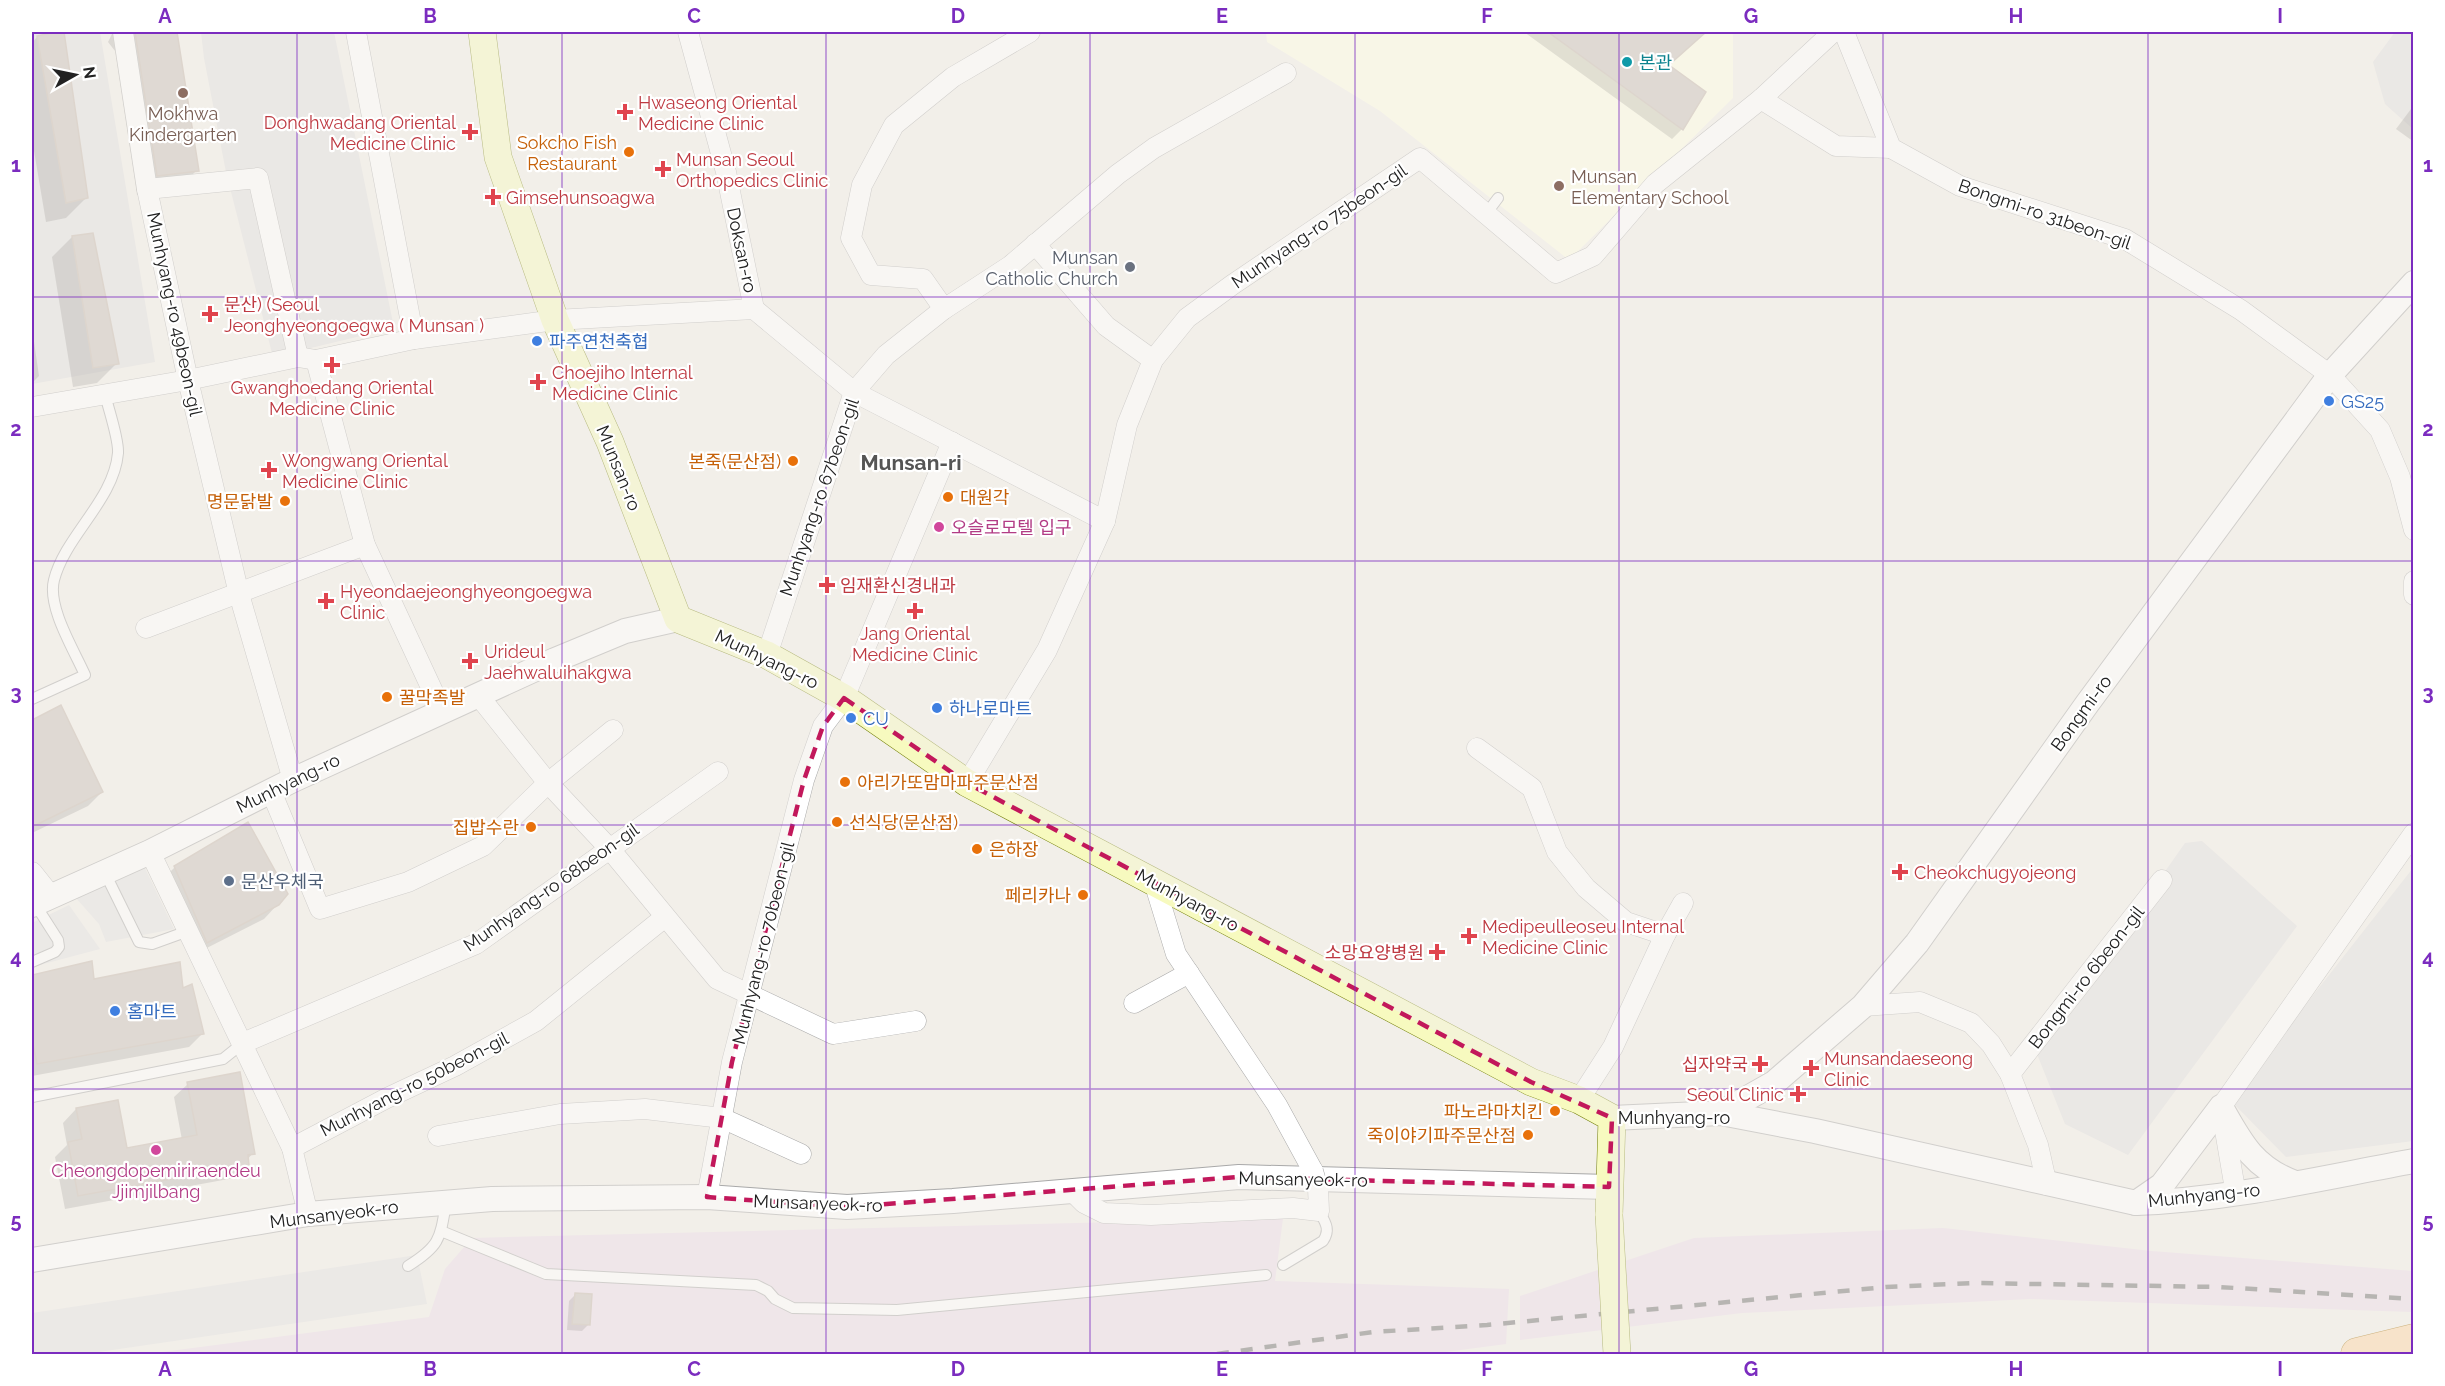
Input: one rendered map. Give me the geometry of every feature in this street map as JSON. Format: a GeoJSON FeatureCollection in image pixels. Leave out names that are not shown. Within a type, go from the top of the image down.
{"type":"FeatureCollection","features":[{"type":"Feature","properties":{"kind":"main road","name":"Munsan-ro"},"geometry":{"type":"LineString","coordinates":[[482,32],[498,157],[555,320],[610,442],[678,619]]}},
{"type":"Feature","properties":{"kind":"main road","name":"Munhyang-ro"},"geometry":{"type":"LineString","coordinates":[[678,619],[767,655],[844,698],[967,783],[1531,1082],[1580,1100],[1612,1118]]}},
{"type":"Feature","properties":{"kind":"main road"},"geometry":{"type":"LineString","coordinates":[[1612,1118],[1609,1215],[1617,1354]]}},
{"type":"Feature","properties":{"kind":"main road"},"geometry":{"type":"LineString","coordinates":[[2356,1354],[2414,1340]]}},
{"type":"Feature","properties":{"kind":"street","name":"Munhyang-ro 49beon-gil"},"geometry":{"type":"LineString","coordinates":[[123,32],[147,189],[188,380],[239,594],[293,780]]}},
{"type":"Feature","properties":{"kind":"street"},"geometry":{"type":"LineString","coordinates":[[356,32],[414,339]]}},
{"type":"Feature","properties":{"kind":"street","name":"Doksan-ro"},"geometry":{"type":"LineString","coordinates":[[688,32],[726,172],[754,309],[854,392]]}},
{"type":"Feature","properties":{"kind":"street"},"geometry":{"type":"LineString","coordinates":[[944,309],[923,279],[871,275],[851,238],[862,185],[894,125],[953,77],[1030,32]]}},
{"type":"Feature","properties":{"kind":"street","name":"Munhyang-ro 75beon-gil"},"geometry":{"type":"LineString","coordinates":[[967,783],[1047,650],[1105,521],[1127,425],[1154,360],[1187,318],[1420,158],[1556,273],[1593,256],[1655,184],[1761,99],[1833,32]]}},
{"type":"Feature","properties":{"kind":"street"},"geometry":{"type":"LineString","coordinates":[[1761,99],[1836,146],[1891,148],[1844,32]]}},
{"type":"Feature","properties":{"kind":"street","name":"Munhyang-ro 67beon-gil"},"geometry":{"type":"LineString","coordinates":[[767,655],[854,392],[886,355],[944,309],[1010,266],[1094,192],[1154,148],[1286,73]]}},
{"type":"Feature","properties":{"kind":"street","name":"Bongmi-ro 31beon-gil"},"geometry":{"type":"LineString","coordinates":[[1891,148],[1960,186],[2125,239],[2241,310],[2330,375],[2380,430],[2400,477],[2414,530]]}},
{"type":"Feature","properties":{"kind":"street"},"geometry":{"type":"LineString","coordinates":[[147,189],[258,178],[307,358],[365,545],[442,711]]}},
{"type":"Feature","properties":{"kind":"street"},"geometry":{"type":"LineString","coordinates":[[1035,244],[1106,326],[1154,360]]}},
{"type":"Feature","properties":{"kind":"street","name":"Bongmi-ro"},"geometry":{"type":"LineString","coordinates":[[1721,1113],[1774,1083],[1863,1006],[1917,942],[2087,704],[2330,375],[2414,282]]}},
{"type":"Feature","properties":{"kind":"street"},"geometry":{"type":"LineString","coordinates":[[32,407],[414,339],[555,320],[754,309]]}},
{"type":"Feature","properties":{"kind":"street"},"geometry":{"type":"LineString","coordinates":[[854,392],[1105,521]]}},
{"type":"Feature","properties":{"kind":"street","name":"Munhyang-ro 70beon-gil"},"geometry":{"type":"LineString","coordinates":[[707,1197],[732,1062],[804,780],[824,726],[844,698],[952,442]]}},
{"type":"Feature","properties":{"kind":"street"},"geometry":{"type":"LineString","coordinates":[[146,628],[365,545]]}},
{"type":"Feature","properties":{"kind":"street"},"geometry":{"type":"LineString","coordinates":[[2414,581],[2414,595]]}},
{"type":"Feature","properties":{"kind":"street","name":"Munhyang-ro"},"geometry":{"type":"LineString","coordinates":[[39,902],[150,852],[271,790],[478,695],[625,631],[678,619]]}},
{"type":"Feature","properties":{"kind":"street"},"geometry":{"type":"LineString","coordinates":[[478,695],[548,783],[609,848],[717,979],[833,1035],[916,1021]]}},
{"type":"Feature","properties":{"kind":"street"},"geometry":{"type":"LineString","coordinates":[[271,790],[320,909],[408,882],[483,846],[548,783],[613,730]]}},
{"type":"Feature","properties":{"kind":"street"},"geometry":{"type":"LineString","coordinates":[[1477,747],[1532,788],[1557,852],[1586,888],[1626,922],[1665,935]]}},
{"type":"Feature","properties":{"kind":"street","name":"Munhyang-ro 68beon-gil"},"geometry":{"type":"LineString","coordinates":[[243,1043],[476,944],[718,772]]}},
{"type":"Feature","properties":{"kind":"street"},"geometry":{"type":"LineString","coordinates":[[2136,1203],[2162,1185],[2221,1107],[2414,833]]}},
{"type":"Feature","properties":{"kind":"street"},"geometry":{"type":"LineString","coordinates":[[150,852],[292,1148],[308,1214]]}},
{"type":"Feature","properties":{"kind":"street"},"geometry":{"type":"LineString","coordinates":[[32,872],[39,902]]}},
{"type":"Feature","properties":{"kind":"street","name":"Bongmi-ro 6beon-gil"},"geometry":{"type":"LineString","coordinates":[[2010,1074],[2163,880]]}},
{"type":"Feature","properties":{"kind":"street"},"geometry":{"type":"LineString","coordinates":[[1072,1191],[1084,1203],[1104,1213],[1151,1215],[1293,1208],[1318,1210],[1316,1180],[1277,1105],[1176,954],[1154,882]]}},
{"type":"Feature","properties":{"kind":"street"},"geometry":{"type":"LineString","coordinates":[[1580,1100],[1613,1047],[1665,935],[1683,903]]}},
{"type":"Feature","properties":{"kind":"street","name":"Munhyang-ro 50beon-gil"},"geometry":{"type":"LineString","coordinates":[[292,1148],[387,1098],[455,1066],[536,1021],[665,917]]}},
{"type":"Feature","properties":{"kind":"street"},"geometry":{"type":"LineString","coordinates":[[1134,1003],[1189,973]]}},
{"type":"Feature","properties":{"kind":"street"},"geometry":{"type":"LineString","coordinates":[[1863,1006],[1920,1002],[1971,1023],[1990,1044],[2010,1074],[2038,1145],[2047,1185]]}},
{"type":"Feature","properties":{"kind":"street"},"geometry":{"type":"LineString","coordinates":[[2221,1107],[2243,1147],[2261,1165],[2279,1177],[2295,1183]]}},
{"type":"Feature","properties":{"kind":"street"},"geometry":{"type":"LineString","coordinates":[[2221,1107],[2236,1195]]}},
{"type":"Feature","properties":{"kind":"street"},"geometry":{"type":"LineString","coordinates":[[438,1136],[570,1114],[645,1109],[722,1118],[801,1154]]}},
{"type":"Feature","properties":{"kind":"street","name":"Munhyang-ro"},"geometry":{"type":"LineString","coordinates":[[1612,1118],[1721,1113],[1815,1131],[2047,1185],[2136,1203],[2236,1195],[2414,1161]]}},
{"type":"Feature","properties":{"kind":"street","name":"Munsanyeok-ro"},"geometry":{"type":"LineString","coordinates":[[32,1260],[308,1214],[446,1202],[581,1197],[707,1197],[847,1207],[954,1201],[1239,1177],[1609,1187]]}},
{"type":"Feature","properties":{"kind":"lane"},"geometry":{"type":"LineString","coordinates":[[1486,214],[1498,198]]}},
{"type":"Feature","properties":{"kind":"lane"},"geometry":{"type":"LineString","coordinates":[[32,699],[85,675],[56,609],[54,581],[67,553],[107,488],[118,452],[105,394]]}},
{"type":"Feature","properties":{"kind":"lane"},"geometry":{"type":"LineString","coordinates":[[105,873],[139,942],[152,944],[188,931]]}},
{"type":"Feature","properties":{"kind":"lane"},"geometry":{"type":"LineString","coordinates":[[32,962],[55,952],[59,947],[58,940],[39,902]]}},
{"type":"Feature","properties":{"kind":"lane"},"geometry":{"type":"LineString","coordinates":[[32,1097],[223,1059],[243,1043]]}},
{"type":"Feature","properties":{"kind":"lane"},"geometry":{"type":"LineString","coordinates":[[408,1266],[433,1249],[441,1232],[446,1202]]}},
{"type":"Feature","properties":{"kind":"lane"},"geometry":{"type":"LineString","coordinates":[[1283,1266],[1323,1241],[1328,1235],[1328,1227],[1318,1210]]}},
{"type":"Feature","properties":{"kind":"lane"},"geometry":{"type":"LineString","coordinates":[[441,1232],[546,1274],[756,1285],[768,1291],[775,1299],[793,1308],[897,1310],[1266,1275]]}},
{"type":"Feature","properties":{"kind":"highlighted area"},"geometry":{"type":"Polygon","coordinates":[[[844,698],[967,783],[1531,1082],[1612,1118],[1609,1187],[1239,1177],[847,1207],[707,1197],[732,1062],[804,780],[823,726],[844,698]]]}},
{"type":"Feature","properties":{"kind":"shaded area"},"geometry":{"type":"Polygon","coordinates":[[[32,32],[100,32],[155,362],[32,384],[32,32]]]}},
{"type":"Feature","properties":{"kind":"shaded area"},"geometry":{"type":"Polygon","coordinates":[[[201,32],[334,32],[394,328],[273,357],[226,172],[201,32]]]}},
{"type":"Feature","properties":{"kind":"shaded area","name":"Munsan Elementary School"},"geometry":{"type":"Polygon","coordinates":[[[1266,32],[1731,32],[1733,35],[1733,98],[1569,260],[1380,111],[1267,42],[1266,32]]]}},
{"type":"Feature","properties":{"kind":"shaded area"},"geometry":{"type":"Polygon","coordinates":[[[2395,32],[2413,32],[2413,129],[2385,104],[2373,62],[2395,32]]]}},
{"type":"Feature","properties":{"kind":"shaded area"},"geometry":{"type":"Polygon","coordinates":[[[2202,841],[2297,926],[2128,1155],[2065,1124],[2037,1054],[2185,843],[2202,841]]]}},
{"type":"Feature","properties":{"kind":"shaded area"},"geometry":{"type":"Polygon","coordinates":[[[145,868],[174,929],[106,942],[99,924],[76,898],[145,868]]]}},
{"type":"Feature","properties":{"kind":"shaded area"},"geometry":{"type":"Polygon","coordinates":[[[2413,868],[2413,1141],[2286,1157],[2234,1104],[2278,1040],[2413,868]]]}},
{"type":"Feature","properties":{"kind":"shaded area"},"geometry":{"type":"Polygon","coordinates":[[[69,905],[100,949],[32,967],[32,923],[69,905]]]}},
{"type":"Feature","properties":{"kind":"shaded area"},"geometry":{"type":"Polygon","coordinates":[[[1283,1218],[1275,1281],[1509,1289],[1506,1344],[1430,1354],[147,1354],[429,1317],[445,1269],[472,1238],[1283,1218]]]}},
{"type":"Feature","properties":{"kind":"shaded area"},"geometry":{"type":"Polygon","coordinates":[[[1943,1228],[2151,1251],[2413,1271],[2413,1312],[2030,1299],[1742,1313],[1520,1340],[1520,1296],[1694,1238],[1943,1228]]]}},
{"type":"Feature","properties":{"kind":"shaded area"},"geometry":{"type":"Polygon","coordinates":[[[417,1255],[427,1304],[85,1354],[32,1354],[32,1313],[417,1255]]]}},
{"type":"Feature","properties":{"kind":"building"},"geometry":{"type":"Polygon","coordinates":[[[64,32],[88,198],[66,203],[37,36],[64,32]]]}},
{"type":"Feature","properties":{"kind":"building"},"geometry":{"type":"Polygon","coordinates":[[[135,32],[177,32],[199,171],[157,176],[135,32]]]}},
{"type":"Feature","properties":{"kind":"building","name":"본관"},"geometry":{"type":"Polygon","coordinates":[[[1548,32],[1706,32],[1669,65],[1706,92],[1683,130],[1548,32]]]}},
{"type":"Feature","properties":{"kind":"building"},"geometry":{"type":"Polygon","coordinates":[[[93,233],[119,364],[93,368],[72,236],[93,233]]]}},
{"type":"Feature","properties":{"kind":"building"},"geometry":{"type":"Polygon","coordinates":[[[61,705],[103,792],[32,827],[32,720],[61,705]]]}},
{"type":"Feature","properties":{"kind":"building","name":"문산우체국"},"geometry":{"type":"Polygon","coordinates":[[[248,822],[288,894],[279,905],[207,943],[174,866],[248,822]]]}},
{"type":"Feature","properties":{"kind":"building","name":"홈마트"},"geometry":{"type":"Polygon","coordinates":[[[92,961],[94,979],[180,962],[183,988],[192,984],[204,1034],[37,1064],[32,1039],[32,975],[92,961]]]}},
{"type":"Feature","properties":{"kind":"building"},"geometry":{"type":"Polygon","coordinates":[[[240,1072],[255,1154],[248,1155],[249,1165],[78,1196],[68,1142],[82,1139],[76,1108],[118,1100],[127,1148],[197,1135],[187,1082],[240,1072]]]}},
{"type":"Feature","properties":{"kind":"building"},"geometry":{"type":"Polygon","coordinates":[[[575,1293],[592,1294],[590,1325],[572,1324],[575,1293]]]}},
{"type":"Feature","properties":{"kind":"railway"},"geometry":{"type":"LineString","coordinates":[[1217,1354],[1373,1332],[1487,1325],[1886,1287],[1974,1283],[2219,1287],[2414,1299]]}},
{"type":"Feature","properties":{"kind":"place","name":"본관"},"geometry":{"type":"Point","coordinates":[1627,62]}},
{"type":"Feature","properties":{"kind":"place","name":"Mokhwa Kindergarten"},"geometry":{"type":"Point","coordinates":[183,93]}},
{"type":"Feature","properties":{"kind":"place","name":"Hwaseong Oriental Medicine Clinic"},"geometry":{"type":"Point","coordinates":[625,112]}},
{"type":"Feature","properties":{"kind":"place","name":"Donghwadang Oriental Medicine Clinic"},"geometry":{"type":"Point","coordinates":[470,132]}},
{"type":"Feature","properties":{"kind":"place","name":"Sokcho Fish Restaurant"},"geometry":{"type":"Point","coordinates":[629,152]}},
{"type":"Feature","properties":{"kind":"place","name":"Munsan Seoul Orthopedics Clinic"},"geometry":{"type":"Point","coordinates":[663,169]}},
{"type":"Feature","properties":{"kind":"place","name":"Munsan Elementary School"},"geometry":{"type":"Point","coordinates":[1559,186]}},
{"type":"Feature","properties":{"kind":"place","name":"Gimsehunsoagwa"},"geometry":{"type":"Point","coordinates":[493,197]}},
{"type":"Feature","properties":{"kind":"place","name":"Munsan Catholic Church"},"geometry":{"type":"Point","coordinates":[1130,267]}},
{"type":"Feature","properties":{"kind":"place","name":"문산) (Seoul Jeonghyeongoegwa ( Munsan )"},"geometry":{"type":"Point","coordinates":[210,314]}},
{"type":"Feature","properties":{"kind":"place","name":"파주연천축협"},"geometry":{"type":"Point","coordinates":[537,341]}},
{"type":"Feature","properties":{"kind":"place","name":"Gwanghoedang Oriental Medicine Clinic"},"geometry":{"type":"Point","coordinates":[332,365]}},
{"type":"Feature","properties":{"kind":"place","name":"Choejiho Internal Medicine Clinic"},"geometry":{"type":"Point","coordinates":[538,382]}},
{"type":"Feature","properties":{"kind":"place","name":"GS25"},"geometry":{"type":"Point","coordinates":[2329,401]}},
{"type":"Feature","properties":{"kind":"place","name":"본죽(문산점)"},"geometry":{"type":"Point","coordinates":[793,461]}},
{"type":"Feature","properties":{"kind":"place","name":"Wongwang Oriental Medicine Clinic"},"geometry":{"type":"Point","coordinates":[269,470]}},
{"type":"Feature","properties":{"kind":"place","name":"대원각"},"geometry":{"type":"Point","coordinates":[948,497]}},
{"type":"Feature","properties":{"kind":"place","name":"명문닭발"},"geometry":{"type":"Point","coordinates":[285,501]}},
{"type":"Feature","properties":{"kind":"place","name":"오슬로모텔 입구"},"geometry":{"type":"Point","coordinates":[939,527]}},
{"type":"Feature","properties":{"kind":"place","name":"임재환신경내과"},"geometry":{"type":"Point","coordinates":[827,585]}},
{"type":"Feature","properties":{"kind":"place","name":"Hyeondaejeonghyeongoegwa Clinic"},"geometry":{"type":"Point","coordinates":[326,601]}},
{"type":"Feature","properties":{"kind":"place","name":"Jang Oriental Medicine Clinic"},"geometry":{"type":"Point","coordinates":[915,611]}},
{"type":"Feature","properties":{"kind":"place","name":"Urideul Jaehwaluihakgwa"},"geometry":{"type":"Point","coordinates":[470,661]}},
{"type":"Feature","properties":{"kind":"place","name":"꿀막족발"},"geometry":{"type":"Point","coordinates":[387,697]}},
{"type":"Feature","properties":{"kind":"place","name":"하나로마트"},"geometry":{"type":"Point","coordinates":[937,708]}},
{"type":"Feature","properties":{"kind":"place","name":"CU"},"geometry":{"type":"Point","coordinates":[851,718]}},
{"type":"Feature","properties":{"kind":"place","name":"아리가또맘마파주문산점"},"geometry":{"type":"Point","coordinates":[845,782]}},
{"type":"Feature","properties":{"kind":"place","name":"선식당(문산점)"},"geometry":{"type":"Point","coordinates":[837,822]}},
{"type":"Feature","properties":{"kind":"place","name":"집밥수란"},"geometry":{"type":"Point","coordinates":[531,827]}},
{"type":"Feature","properties":{"kind":"place","name":"은하장"},"geometry":{"type":"Point","coordinates":[977,849]}},
{"type":"Feature","properties":{"kind":"place","name":"Cheokchugyojeong"},"geometry":{"type":"Point","coordinates":[1900,872]}},
{"type":"Feature","properties":{"kind":"place","name":"문산우체국"},"geometry":{"type":"Point","coordinates":[229,881]}},
{"type":"Feature","properties":{"kind":"place","name":"페리카나"},"geometry":{"type":"Point","coordinates":[1083,895]}},
{"type":"Feature","properties":{"kind":"place","name":"Medipeulleoseu Internal Medicine Clinic"},"geometry":{"type":"Point","coordinates":[1469,936]}},
{"type":"Feature","properties":{"kind":"place","name":"소망요양병원"},"geometry":{"type":"Point","coordinates":[1437,952]}},
{"type":"Feature","properties":{"kind":"place","name":"홈마트"},"geometry":{"type":"Point","coordinates":[115,1011]}},
{"type":"Feature","properties":{"kind":"place","name":"십자약국"},"geometry":{"type":"Point","coordinates":[1760,1064]}},
{"type":"Feature","properties":{"kind":"place","name":"Munsandaeseong Clinic"},"geometry":{"type":"Point","coordinates":[1811,1068]}},
{"type":"Feature","properties":{"kind":"place","name":"Seoul Clinic"},"geometry":{"type":"Point","coordinates":[1798,1094]}},
{"type":"Feature","properties":{"kind":"place","name":"파노라마치킨"},"geometry":{"type":"Point","coordinates":[1555,1111]}},
{"type":"Feature","properties":{"kind":"place","name":"죽이야기파주문산점"},"geometry":{"type":"Point","coordinates":[1528,1135]}},
{"type":"Feature","properties":{"kind":"place","name":"Cheongdopemiriraendeu Jjimjilbang"},"geometry":{"type":"Point","coordinates":[156,1150]}},
{"type":"Feature","properties":{"kind":"district","name":"Munsan-ri"},"geometry":{"type":"Point","coordinates":[911,462]}}]}
